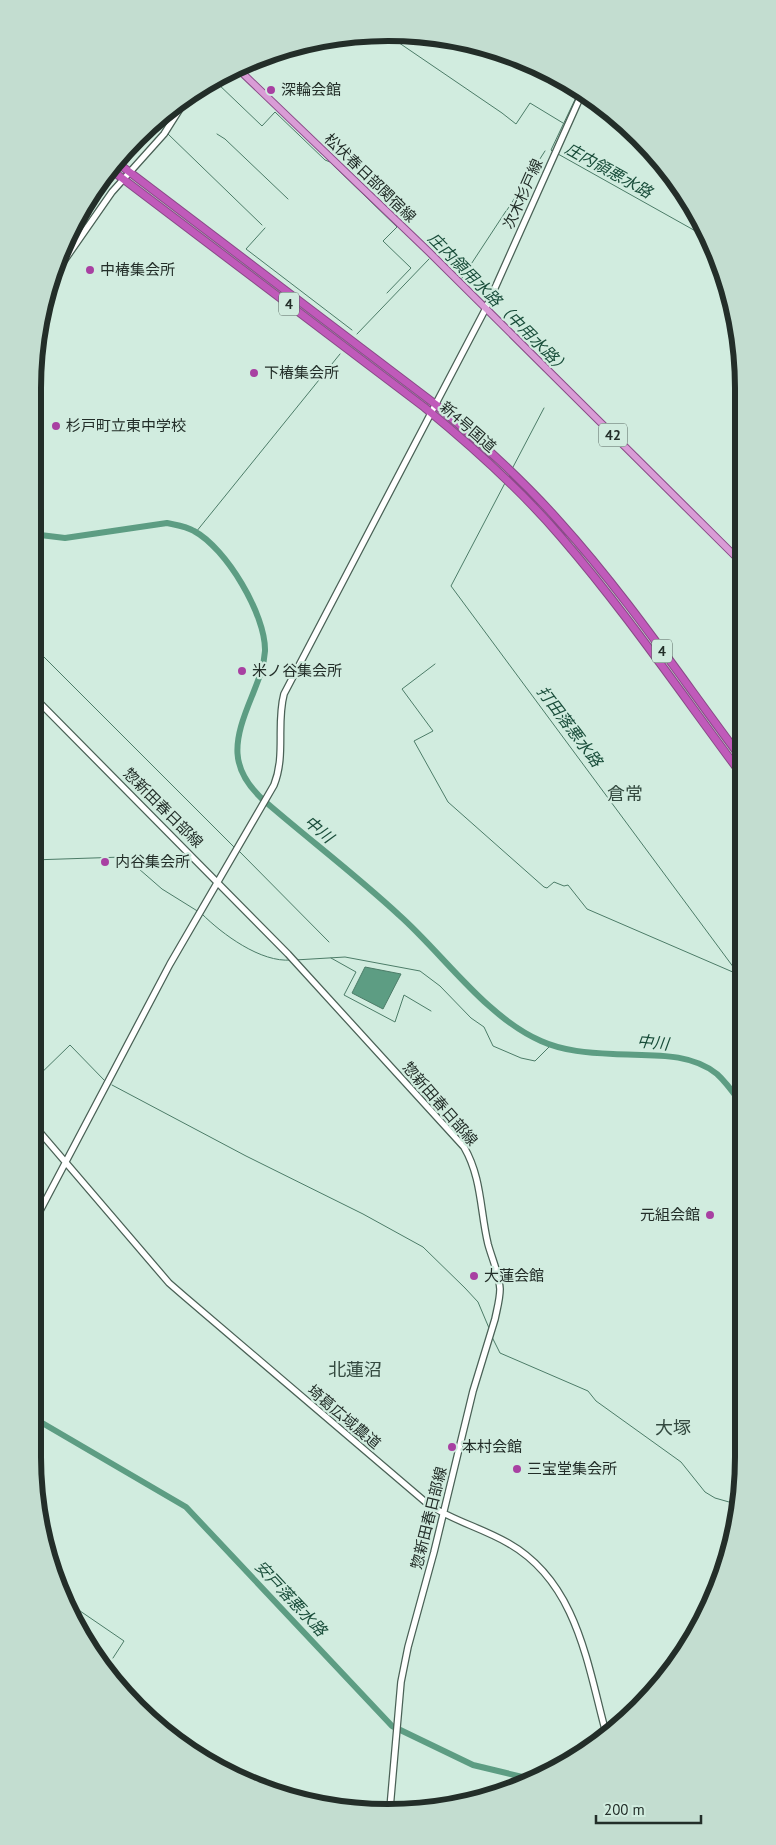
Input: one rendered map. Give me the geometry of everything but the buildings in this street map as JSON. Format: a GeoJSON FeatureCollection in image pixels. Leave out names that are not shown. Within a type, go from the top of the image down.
{"type":"FeatureCollection","features":[{"type":"Feature","properties":{"kind":"highway","name":"新4号国道"},"geometry":{"type":"LineString","coordinates":[[121,166],[435,404],[475,437],[578,542],[624,599],[735,750]]}},
{"type":"Feature","properties":{"kind":"highway","name":"新4号国道"},"geometry":{"type":"LineString","coordinates":[[116,173],[431,412],[470,445],[561,537],[595,578],[735,766]]}},
{"type":"Feature","properties":{"kind":"main road","name":"松伏春日部関宿線"},"geometry":{"type":"LineString","coordinates":[[243,73],[486,308],[735,556]]}},
{"type":"Feature","properties":{"kind":"street","name":"次木杉戸線"},"geometry":{"type":"LineString","coordinates":[[41,1209],[170,964],[273,787],[280,772],[280,708],[284,694],[486,308],[579,99]]}},
{"type":"Feature","properties":{"kind":"street"},"geometry":{"type":"LineString","coordinates":[[67,257],[123,179],[164,134],[177,113]]}},
{"type":"Feature","properties":{"kind":"street","name":"惣新田春日部線"},"geometry":{"type":"LineString","coordinates":[[41,704],[293,960],[460,1143],[470,1157],[478,1180],[488,1242],[499,1281],[499,1300],[408,1647],[401,1682],[390,1804]]}},
{"type":"Feature","properties":{"kind":"street","name":"埼葛広域農道"},"geometry":{"type":"LineString","coordinates":[[41,1133],[169,1283],[421,1498],[443,1514],[520,1550],[545,1574],[559,1590],[577,1627],[605,1728]]}},
{"type":"Feature","properties":{"kind":"shaded area"},"geometry":{"type":"Polygon","coordinates":[[[365,967],[401,974],[383,1009],[352,993],[365,967]]]}},
{"type":"Feature","properties":{"kind":"waterway"},"geometry":{"type":"LineString","coordinates":[[397,41],[516,124],[530,103],[563,123]]}},
{"type":"Feature","properties":{"kind":"waterway","name":"庄内領用水路（中用水路）"},"geometry":{"type":"LineString","coordinates":[[246,72],[400,220]]}},
{"type":"Feature","properties":{"kind":"waterway"},"geometry":{"type":"LineString","coordinates":[[220,85],[262,126],[275,112],[397,227],[383,241],[411,268],[387,293]]}},
{"type":"Feature","properties":{"kind":"waterway"},"geometry":{"type":"LineString","coordinates":[[552,151],[576,97]]}},
{"type":"Feature","properties":{"kind":"waterway"},"geometry":{"type":"LineString","coordinates":[[168,134],[262,225]]}},
{"type":"Feature","properties":{"kind":"waterway"},"geometry":{"type":"LineString","coordinates":[[217,134],[225,139],[288,199]]}},
{"type":"Feature","properties":{"kind":"waterway"},"geometry":{"type":"LineString","coordinates":[[507,210],[545,151]]}},
{"type":"Feature","properties":{"kind":"waterway","name":"庄内領悪水路"},"geometry":{"type":"LineString","coordinates":[[558,154],[697,232]]}},
{"type":"Feature","properties":{"kind":"waterway"},"geometry":{"type":"LineString","coordinates":[[462,278],[506,211]]}},
{"type":"Feature","properties":{"kind":"waterway"},"geometry":{"type":"LineString","coordinates":[[265,228],[246,249],[352,330]]}},
{"type":"Feature","properties":{"kind":"waterway"},"geometry":{"type":"LineString","coordinates":[[357,334],[429,259]]}},
{"type":"Feature","properties":{"kind":"waterway"},"geometry":{"type":"LineString","coordinates":[[196,532],[340,354]]}},
{"type":"Feature","properties":{"kind":"waterway"},"geometry":{"type":"LineString","coordinates":[[512,469],[544,408]]}},
{"type":"Feature","properties":{"kind":"waterway","name":"庄内領用水路（中用水路）"},"geometry":{"type":"LineString","coordinates":[[621,439],[640,457]]}},
{"type":"Feature","properties":{"kind":"waterway","name":"打田落悪水路"},"geometry":{"type":"LineString","coordinates":[[505,483],[451,586],[735,969]]}},
{"type":"Feature","properties":{"kind":"waterway","name":"中川"},"geometry":{"type":"LineString","coordinates":[[41,535],[65,538],[167,523],[188,528],[206,540],[219,552],[242,584],[259,619],[264,636],[265,651],[262,668],[238,740],[240,766],[245,779],[255,791],[383,901],[484,1001],[521,1030],[541,1041],[576,1051],[667,1056],[694,1061],[717,1074],[735,1095]]}},
{"type":"Feature","properties":{"kind":"waterway"},"geometry":{"type":"LineString","coordinates":[[41,654],[235,848]]}},
{"type":"Feature","properties":{"kind":"waterway"},"geometry":{"type":"LineString","coordinates":[[435,664],[402,689],[433,731],[414,741],[448,802],[544,887],[547,888],[554,882],[564,886],[568,885],[587,909],[735,973]]}},
{"type":"Feature","properties":{"kind":"waterway"},"geometry":{"type":"LineString","coordinates":[[238,850],[329,942]]}},
{"type":"Feature","properties":{"kind":"waterway"},"geometry":{"type":"LineString","coordinates":[[41,860],[123,857],[162,889],[199,912]]}},
{"type":"Feature","properties":{"kind":"waterway"},"geometry":{"type":"LineString","coordinates":[[202,914],[220,930],[243,946],[267,957],[291,960]]}},
{"type":"Feature","properties":{"kind":"waterway"},"geometry":{"type":"LineString","coordinates":[[295,960],[345,957],[420,971],[440,986],[471,1018],[484,1027],[493,1046],[521,1058],[535,1061],[551,1045]]}},
{"type":"Feature","properties":{"kind":"waterway"},"geometry":{"type":"LineString","coordinates":[[331,958],[356,972],[344,995],[395,1022],[404,995],[431,1011]]}},
{"type":"Feature","properties":{"kind":"waterway"},"geometry":{"type":"LineString","coordinates":[[41,1073],[70,1045],[105,1081]]}},
{"type":"Feature","properties":{"kind":"waterway"},"geometry":{"type":"LineString","coordinates":[[112,1085],[246,1156],[363,1214],[423,1247],[478,1302],[489,1328]]}},
{"type":"Feature","properties":{"kind":"waterway"},"geometry":{"type":"LineString","coordinates":[[492,1337],[500,1353],[588,1391],[596,1401],[681,1462],[705,1492],[715,1498],[732,1503]]}},
{"type":"Feature","properties":{"kind":"waterway","name":"安戸落悪水路"},"geometry":{"type":"LineString","coordinates":[[41,1422],[186,1507],[392,1726],[473,1765],[522,1777]]}},
{"type":"Feature","properties":{"kind":"waterway"},"geometry":{"type":"LineString","coordinates":[[76,1608],[124,1641],[113,1658]]}},
{"type":"Feature","properties":{"kind":"place","name":"深輪会館"},"geometry":{"type":"Point","coordinates":[271,90]}},
{"type":"Feature","properties":{"kind":"place","name":"中椿集会所"},"geometry":{"type":"Point","coordinates":[90,270]}},
{"type":"Feature","properties":{"kind":"place","name":"下椿集会所"},"geometry":{"type":"Point","coordinates":[254,373]}},
{"type":"Feature","properties":{"kind":"place","name":"杉戸町立東中学校"},"geometry":{"type":"Point","coordinates":[56,426]}},
{"type":"Feature","properties":{"kind":"place","name":"米ノ谷集会所"},"geometry":{"type":"Point","coordinates":[242,671]}},
{"type":"Feature","properties":{"kind":"place","name":"内谷集会所"},"geometry":{"type":"Point","coordinates":[105,862]}},
{"type":"Feature","properties":{"kind":"place","name":"元組会館"},"geometry":{"type":"Point","coordinates":[710,1215]}},
{"type":"Feature","properties":{"kind":"place","name":"大蓮会館"},"geometry":{"type":"Point","coordinates":[474,1276]}},
{"type":"Feature","properties":{"kind":"place","name":"本村会館"},"geometry":{"type":"Point","coordinates":[452,1447]}},
{"type":"Feature","properties":{"kind":"place","name":"三宝堂集会所"},"geometry":{"type":"Point","coordinates":[517,1469]}},
{"type":"Feature","properties":{"kind":"district","name":"倉常"},"geometry":{"type":"Point","coordinates":[625,794]}},
{"type":"Feature","properties":{"kind":"district","name":"北蓮沼"},"geometry":{"type":"Point","coordinates":[355,1370]}},
{"type":"Feature","properties":{"kind":"district","name":"大塚"},"geometry":{"type":"Point","coordinates":[673,1428]}}]}
